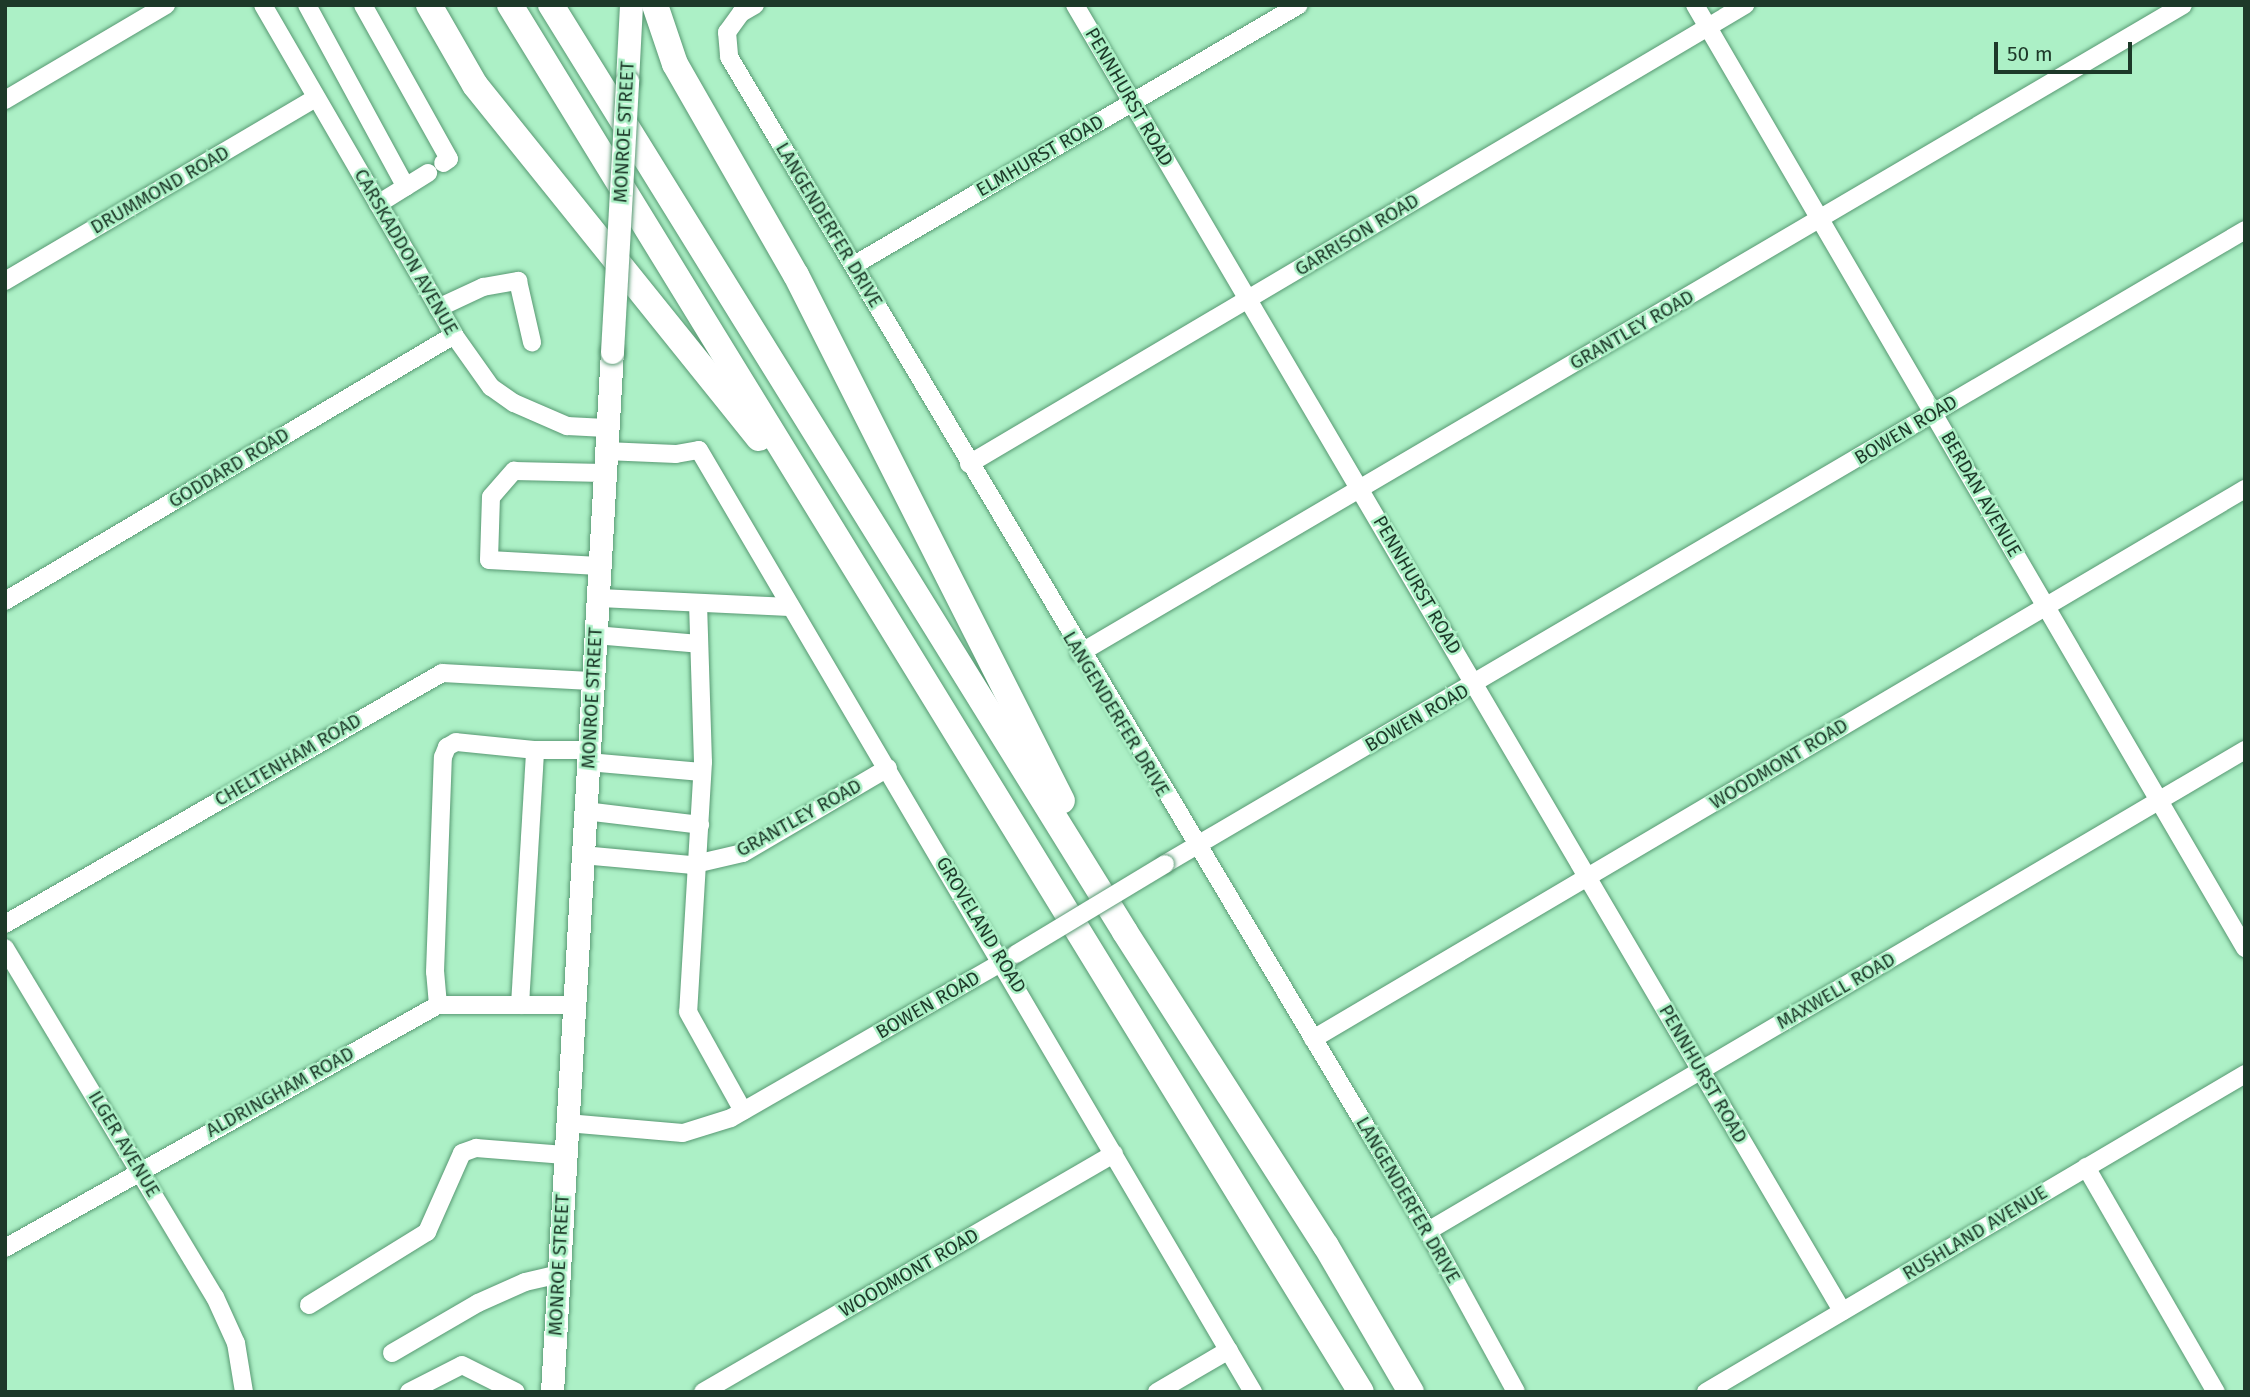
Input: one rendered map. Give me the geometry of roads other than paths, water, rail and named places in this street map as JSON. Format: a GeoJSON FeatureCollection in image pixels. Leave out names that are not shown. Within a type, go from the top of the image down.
{"type":"FeatureCollection","features":[{"type":"Feature","properties":{"kind":"highway"},"geometry":{"type":"LineString","coordinates":[[429,5],[475,85],[747,421],[965,744]]}},
{"type":"Feature","properties":{"kind":"highway"},"geometry":{"type":"LineString","coordinates":[[510,5],[1361,1392]]}},
{"type":"Feature","properties":{"kind":"highway"},"geometry":{"type":"LineString","coordinates":[[551,5],[1117,920],[1308,1218],[1411,1392]]}},
{"type":"Feature","properties":{"kind":"highway"},"geometry":{"type":"LineString","coordinates":[[654,5],[675,64],[796,275],[1056,791],[1253,1109],[1308,1218]]}},
{"type":"Feature","properties":{"kind":"main road","name":"MONROE STREET"},"geometry":{"type":"LineString","coordinates":[[552,1392],[631,5]]}},
{"type":"Feature","properties":{"kind":"street"},"geometry":{"type":"LineString","coordinates":[[5,100],[166,5]]}},
{"type":"Feature","properties":{"kind":"street","name":"CARSKADDON AVENUE"},"geometry":{"type":"LineString","coordinates":[[263,5],[454,335],[491,387],[514,402],[567,426],[605,451]]}},
{"type":"Feature","properties":{"kind":"street"},"geometry":{"type":"LineString","coordinates":[[307,5],[405,187]]}},
{"type":"Feature","properties":{"kind":"street"},"geometry":{"type":"LineString","coordinates":[[363,5],[449,159],[443,163]]}},
{"type":"Feature","properties":{"kind":"street","name":"LANGENDERFER DRIVE"},"geometry":{"type":"LineString","coordinates":[[755,5],[741,13],[727,32],[729,57],[1196,848],[1428,1231],[1516,1392]]}},
{"type":"Feature","properties":{"kind":"street","name":"PENNHURST ROAD"},"geometry":{"type":"LineString","coordinates":[[1075,5],[1362,489],[1474,685],[1842,1311]]}},
{"type":"Feature","properties":{"kind":"street","name":"ELMHURST ROAD"},"geometry":{"type":"LineString","coordinates":[[854,265],[1299,5]]}},
{"type":"Feature","properties":{"kind":"street","name":"BERDAN AVENUE"},"geometry":{"type":"LineString","coordinates":[[1695,5],[1818,221],[1935,413],[2245,948]]}},
{"type":"Feature","properties":{"kind":"street","name":"GARRISON ROAD"},"geometry":{"type":"LineString","coordinates":[[969,464],[1745,5]]}},
{"type":"Feature","properties":{"kind":"street","name":"GRANTLEY ROAD"},"geometry":{"type":"LineString","coordinates":[[1080,653],[2183,5]]}},
{"type":"Feature","properties":{"kind":"street","name":"DRUMMOND ROAD"},"geometry":{"type":"LineString","coordinates":[[5,281],[316,98]]}},
{"type":"Feature","properties":{"kind":"street"},"geometry":{"type":"LineString","coordinates":[[377,204],[428,173]]}},
{"type":"Feature","properties":{"kind":"street","name":"BOWEN ROAD"},"geometry":{"type":"LineString","coordinates":[[567,1123],[683,1133],[743,1111],[1009,958],[2245,230]]}},
{"type":"Feature","properties":{"kind":"street"},"geometry":{"type":"LineString","coordinates":[[438,308],[483,287],[518,281],[532,342]]}},
{"type":"Feature","properties":{"kind":"street","name":"GODDARD ROAD"},"geometry":{"type":"LineString","coordinates":[[5,601],[454,335]]}},
{"type":"Feature","properties":{"kind":"street","name":"GROVELAND ROAD"},"geometry":{"type":"LineString","coordinates":[[605,451],[676,454],[694,448],[705,460],[888,768],[1009,958],[1115,1154],[1253,1392]]}},
{"type":"Feature","properties":{"kind":"street"},"geometry":{"type":"LineString","coordinates":[[599,566],[488,560],[491,497],[514,471],[605,451]]}},
{"type":"Feature","properties":{"kind":"street","name":"WOODMONT ROAD"},"geometry":{"type":"LineString","coordinates":[[1313,1039],[2245,489]]}},
{"type":"Feature","properties":{"kind":"street"},"geometry":{"type":"LineString","coordinates":[[598,598],[791,607]]}},
{"type":"Feature","properties":{"kind":"street"},"geometry":{"type":"LineString","coordinates":[[698,603],[702,772],[688,1012],[743,1111]]}},
{"type":"Feature","properties":{"kind":"street"},"geometry":{"type":"LineString","coordinates":[[595,635],[699,644]]}},
{"type":"Feature","properties":{"kind":"street","name":"CHELTENHAM ROAD"},"geometry":{"type":"LineString","coordinates":[[5,924],[442,673],[591,681]]}},
{"type":"Feature","properties":{"kind":"street"},"geometry":{"type":"LineString","coordinates":[[438,1005],[435,972],[443,757],[447,747],[456,742],[702,772]]}},
{"type":"Feature","properties":{"kind":"street"},"geometry":{"type":"LineString","coordinates":[[520,1005],[535,750]]}},
{"type":"Feature","properties":{"kind":"street","name":"MAXWELL ROAD"},"geometry":{"type":"LineString","coordinates":[[1428,1231],[2245,750]]}},
{"type":"Feature","properties":{"kind":"street","name":"GRANTLEY ROAD"},"geometry":{"type":"LineString","coordinates":[[582,855],[698,863],[743,853],[888,768]]}},
{"type":"Feature","properties":{"kind":"street"},"geometry":{"type":"LineString","coordinates":[[585,811],[700,825]]}},
{"type":"Feature","properties":{"kind":"street","name":"ILGER AVENUE"},"geometry":{"type":"LineString","coordinates":[[5,948],[215,1297],[236,1343],[239,1389]]}},
{"type":"Feature","properties":{"kind":"street","name":"ALDRINGHAM ROAD"},"geometry":{"type":"LineString","coordinates":[[5,1248],[139,1170],[438,1005],[574,1005]]}},
{"type":"Feature","properties":{"kind":"street","name":"RUSHLAND AVENUE"},"geometry":{"type":"LineString","coordinates":[[1706,1392],[2245,1073]]}},
{"type":"Feature","properties":{"kind":"street"},"geometry":{"type":"LineString","coordinates":[[309,1305],[427,1232],[462,1153],[475,1148],[565,1155]]}},
{"type":"Feature","properties":{"kind":"street","name":"WOODMONT ROAD"},"geometry":{"type":"LineString","coordinates":[[702,1392],[1115,1154]]}},
{"type":"Feature","properties":{"kind":"street"},"geometry":{"type":"LineString","coordinates":[[2086,1167],[2216,1392]]}},
{"type":"Feature","properties":{"kind":"street"},"geometry":{"type":"LineString","coordinates":[[392,1353],[478,1303],[525,1282],[559,1274]]}},
{"type":"Feature","properties":{"kind":"street"},"geometry":{"type":"LineString","coordinates":[[1157,1392],[1229,1350]]}},
{"type":"Feature","properties":{"kind":"street"},"geometry":{"type":"LineString","coordinates":[[410,1392],[462,1365],[516,1392]]}}]}
